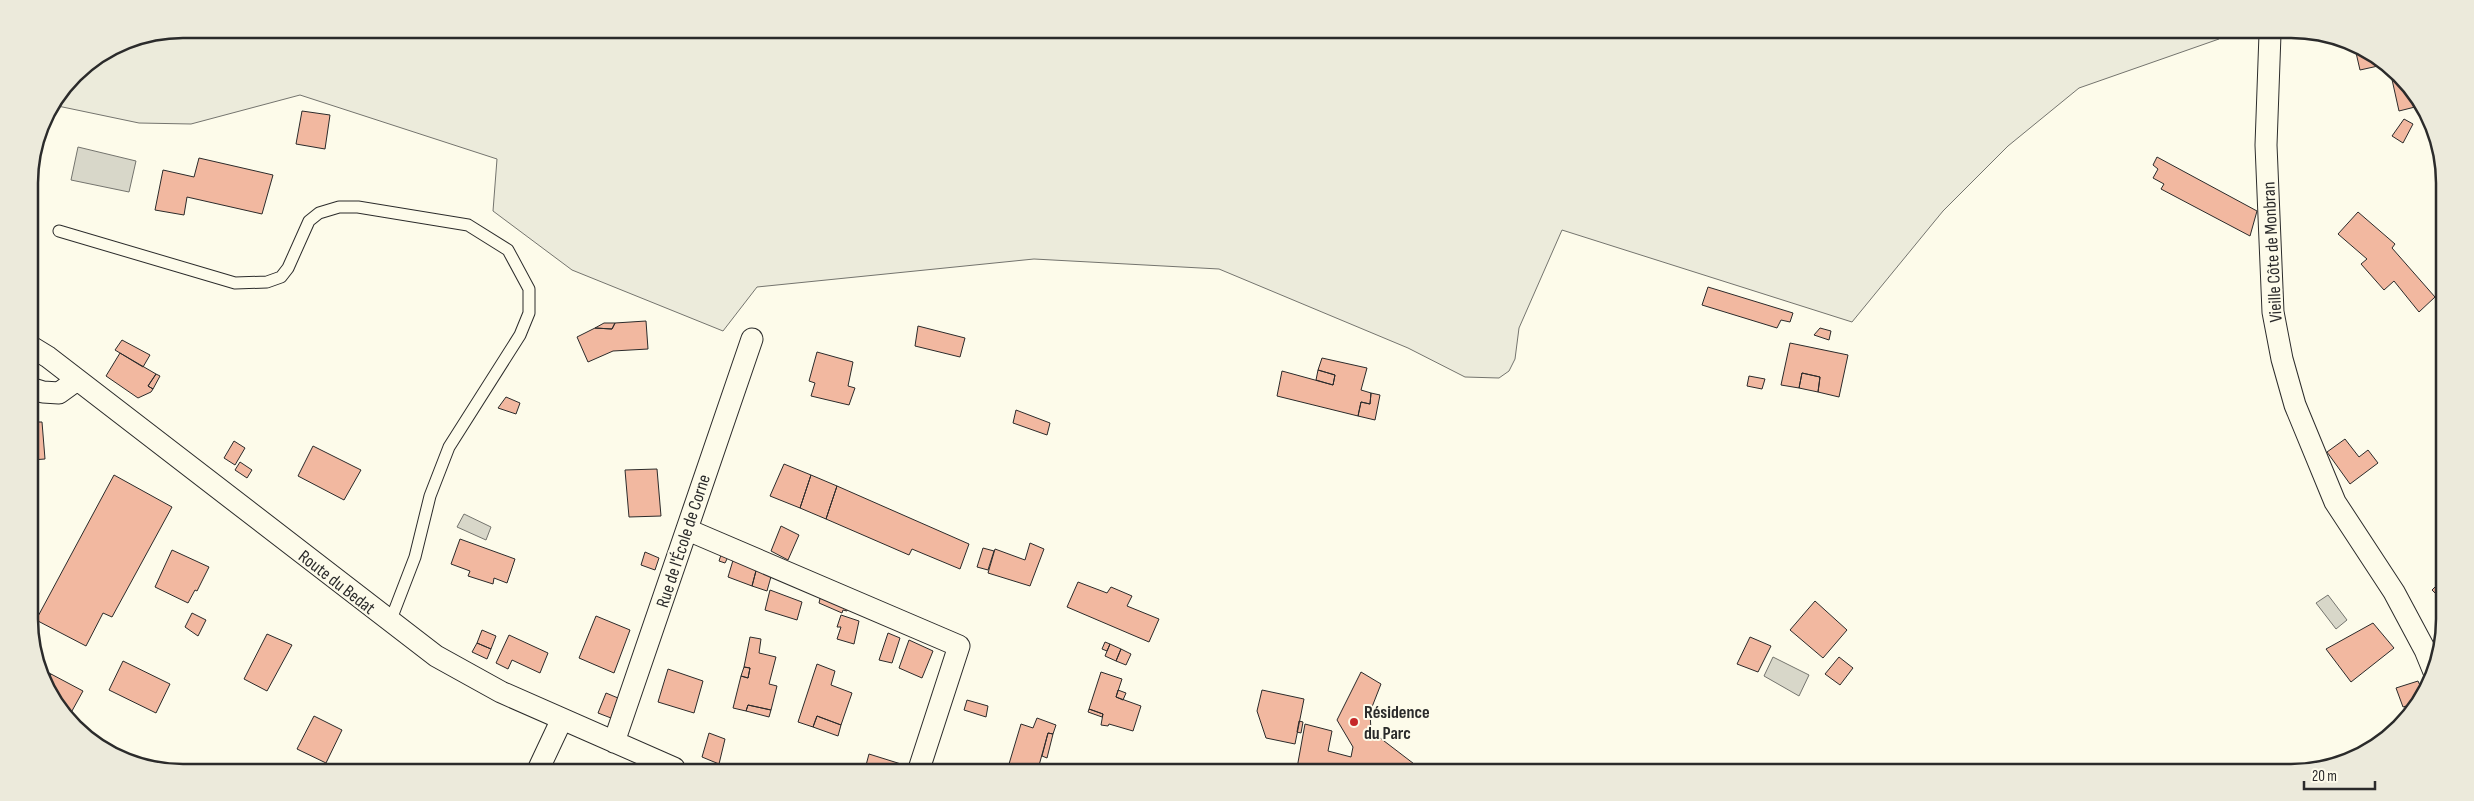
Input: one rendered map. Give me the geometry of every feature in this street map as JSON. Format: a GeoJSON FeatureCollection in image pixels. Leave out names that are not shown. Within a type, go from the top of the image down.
{"type":"FeatureCollection","features":[{"type":"Feature","properties":{"kind":"street","name":"Vieille Côte de Monbran"},"geometry":{"type":"LineString","coordinates":[[2270,38],[2266,145],[2273,312],[2282,359],[2295,405],[2335,502],[2394,592],[2430,662]]}},
{"type":"Feature","properties":{"kind":"street","name":"Rue de l'École de Corne"},"geometry":{"type":"LineString","coordinates":[[614,742],[752,339]]}},
{"type":"Feature","properties":{"kind":"street","name":"Route du Bedat"},"geometry":{"type":"LineString","coordinates":[[38,352],[436,656],[501,692],[664,764]]}},
{"type":"Feature","properties":{"kind":"street"},"geometry":{"type":"LineString","coordinates":[[38,390],[59,393],[77,380]]}},
{"type":"Feature","properties":{"kind":"street"},"geometry":{"type":"LineString","coordinates":[[688,530],[959,646],[921,764]]}},
{"type":"Feature","properties":{"kind":"street"},"geometry":{"type":"LineString","coordinates":[[541,764],[562,719]]}},
{"type":"Feature","properties":{"kind":"lane"},"geometry":{"type":"LineString","coordinates":[[59,231],[235,284],[267,282],[281,277],[288,268],[309,221],[319,212],[339,207],[358,206],[468,225],[508,250],[529,289],[529,313],[520,335],[449,447],[430,496],[416,557],[390,622]]}},
{"type":"Feature","properties":{"kind":"shaded area"},"geometry":{"type":"Polygon","coordinates":[[[183,38],[2219,38],[2079,88],[2008,146],[1943,211],[1852,322],[1562,230],[1519,328],[1515,359],[1509,371],[1499,378],[1465,377],[1408,348],[1219,269],[1034,259],[757,287],[723,331],[572,270],[493,211],[497,159],[300,95],[191,124],[139,123],[59,106],[80,80],[118,52],[154,40],[183,38]]]}},
{"type":"Feature","properties":{"kind":"shaded area"},"geometry":{"type":"Polygon","coordinates":[[[78,147],[136,161],[129,192],[71,180],[78,147]]]}},
{"type":"Feature","properties":{"kind":"shaded area"},"geometry":{"type":"Polygon","coordinates":[[[464,514],[491,527],[486,540],[457,527],[464,514]]]}},
{"type":"Feature","properties":{"kind":"shaded area"},"geometry":{"type":"Polygon","coordinates":[[[2328,595],[2347,620],[2336,629],[2316,603],[2328,595]]]}},
{"type":"Feature","properties":{"kind":"shaded area"},"geometry":{"type":"Polygon","coordinates":[[[1773,657],[1809,675],[1799,696],[1764,676],[1773,657]]]}},
{"type":"Feature","properties":{"kind":"building"},"geometry":{"type":"Polygon","coordinates":[[[2356,52],[2377,66],[2360,70],[2356,52]]]}},
{"type":"Feature","properties":{"kind":"building"},"geometry":{"type":"Polygon","coordinates":[[[2392,79],[2415,107],[2399,111],[2392,79]]]}},
{"type":"Feature","properties":{"kind":"building"},"geometry":{"type":"Polygon","coordinates":[[[302,111],[330,115],[325,149],[296,144],[302,111]]]}},
{"type":"Feature","properties":{"kind":"building"},"geometry":{"type":"Polygon","coordinates":[[[2404,119],[2413,124],[2403,143],[2392,136],[2404,119]]]}},
{"type":"Feature","properties":{"kind":"building"},"geometry":{"type":"Polygon","coordinates":[[[2157,157],[2257,211],[2250,236],[2161,189],[2164,184],[2153,178],[2158,169],[2153,165],[2157,157]]]}},
{"type":"Feature","properties":{"kind":"building"},"geometry":{"type":"Polygon","coordinates":[[[199,158],[273,175],[262,214],[187,197],[184,215],[155,210],[163,170],[194,177],[199,158]]]}},
{"type":"Feature","properties":{"kind":"building"},"geometry":{"type":"Polygon","coordinates":[[[2358,212],[2395,244],[2392,248],[2435,297],[2419,312],[2394,281],[2384,290],[2361,264],[2367,259],[2338,234],[2358,212]]]}},
{"type":"Feature","properties":{"kind":"building"},"geometry":{"type":"Polygon","coordinates":[[[1708,287],[1793,313],[1790,322],[1781,320],[1777,328],[1702,305],[1708,287]]]}},
{"type":"Feature","properties":{"kind":"building"},"geometry":{"type":"Polygon","coordinates":[[[646,321],[648,349],[613,351],[588,362],[577,337],[595,328],[612,329],[615,323],[646,321]]]}},
{"type":"Feature","properties":{"kind":"building"},"geometry":{"type":"Polygon","coordinates":[[[604,323],[615,323],[612,329],[595,328],[604,323]]]}},
{"type":"Feature","properties":{"kind":"building"},"geometry":{"type":"Polygon","coordinates":[[[918,326],[965,338],[960,357],[915,346],[918,326]]]}},
{"type":"Feature","properties":{"kind":"building"},"geometry":{"type":"Polygon","coordinates":[[[1820,328],[1831,331],[1829,340],[1814,335],[1820,328]]]}},
{"type":"Feature","properties":{"kind":"building"},"geometry":{"type":"Polygon","coordinates":[[[122,340],[150,355],[143,367],[115,350],[122,340]]]}},
{"type":"Feature","properties":{"kind":"building"},"geometry":{"type":"Polygon","coordinates":[[[1790,343],[1848,355],[1839,397],[1818,392],[1820,377],[1802,373],[1799,388],[1781,385],[1790,343]]]}},
{"type":"Feature","properties":{"kind":"building"},"geometry":{"type":"Polygon","coordinates":[[[817,352],[853,362],[848,386],[855,388],[849,405],[811,396],[815,383],[809,381],[817,352]]]}},
{"type":"Feature","properties":{"kind":"building"},"geometry":{"type":"Polygon","coordinates":[[[120,353],[156,374],[148,386],[153,389],[151,392],[138,398],[106,376],[120,353]]]}},
{"type":"Feature","properties":{"kind":"building"},"geometry":{"type":"Polygon","coordinates":[[[1322,358],[1367,368],[1361,390],[1371,393],[1370,404],[1361,402],[1358,416],[1277,396],[1282,371],[1333,385],[1335,375],[1318,370],[1322,358]]]}},
{"type":"Feature","properties":{"kind":"building"},"geometry":{"type":"Polygon","coordinates":[[[1318,370],[1335,375],[1333,385],[1316,380],[1318,370]]]}},
{"type":"Feature","properties":{"kind":"building"},"geometry":{"type":"Polygon","coordinates":[[[1802,373],[1820,377],[1818,392],[1799,388],[1802,373]]]}},
{"type":"Feature","properties":{"kind":"building"},"geometry":{"type":"Polygon","coordinates":[[[156,374],[160,376],[153,389],[148,386],[156,374]]]}},
{"type":"Feature","properties":{"kind":"building"},"geometry":{"type":"Polygon","coordinates":[[[1749,376],[1765,379],[1762,389],[1747,386],[1749,376]]]}},
{"type":"Feature","properties":{"kind":"building"},"geometry":{"type":"Polygon","coordinates":[[[1371,393],[1380,395],[1375,420],[1358,416],[1361,402],[1370,404],[1371,393]]]}},
{"type":"Feature","properties":{"kind":"building"},"geometry":{"type":"Polygon","coordinates":[[[506,397],[520,403],[516,414],[498,408],[506,397]]]}},
{"type":"Feature","properties":{"kind":"building"},"geometry":{"type":"Polygon","coordinates":[[[1016,410],[1050,423],[1047,435],[1013,423],[1016,410]]]}},
{"type":"Feature","properties":{"kind":"building"},"geometry":{"type":"Polygon","coordinates":[[[38,422],[42,422],[45,459],[38,460],[38,422]]]}},
{"type":"Feature","properties":{"kind":"building"},"geometry":{"type":"Polygon","coordinates":[[[2345,439],[2359,457],[2368,450],[2378,463],[2350,484],[2327,452],[2345,439]]]}},
{"type":"Feature","properties":{"kind":"building"},"geometry":{"type":"Polygon","coordinates":[[[234,441],[245,448],[235,465],[224,458],[234,441]]]}},
{"type":"Feature","properties":{"kind":"building"},"geometry":{"type":"Polygon","coordinates":[[[313,446],[361,470],[344,500],[298,476],[313,446]]]}},
{"type":"Feature","properties":{"kind":"building"},"geometry":{"type":"Polygon","coordinates":[[[240,462],[252,470],[247,478],[235,470],[240,462]]]}},
{"type":"Feature","properties":{"kind":"building"},"geometry":{"type":"Polygon","coordinates":[[[784,464],[811,475],[800,508],[770,496],[784,464]]]}},
{"type":"Feature","properties":{"kind":"building"},"geometry":{"type":"Polygon","coordinates":[[[657,469],[661,516],[629,517],[625,470],[657,469]]]}},
{"type":"Feature","properties":{"kind":"building"},"geometry":{"type":"Polygon","coordinates":[[[114,475],[172,507],[112,617],[103,613],[86,646],[38,621],[38,616],[114,475]]]}},
{"type":"Feature","properties":{"kind":"building"},"geometry":{"type":"Polygon","coordinates":[[[811,475],[837,486],[826,519],[800,508],[811,475]]]}},
{"type":"Feature","properties":{"kind":"building"},"geometry":{"type":"Polygon","coordinates":[[[837,486],[969,544],[960,569],[912,549],[909,555],[826,519],[837,486]]]}},
{"type":"Feature","properties":{"kind":"building"},"geometry":{"type":"Polygon","coordinates":[[[781,526],[799,535],[788,560],[771,551],[781,526]]]}},
{"type":"Feature","properties":{"kind":"building"},"geometry":{"type":"Polygon","coordinates":[[[460,539],[515,559],[507,583],[494,578],[493,584],[468,576],[470,571],[451,564],[460,539]]]}},
{"type":"Feature","properties":{"kind":"building"},"geometry":{"type":"Polygon","coordinates":[[[1030,543],[1044,549],[1030,586],[988,573],[995,549],[1025,560],[1030,543]]]}},
{"type":"Feature","properties":{"kind":"building"},"geometry":{"type":"Polygon","coordinates":[[[983,548],[994,551],[988,570],[977,567],[983,548]]]}},
{"type":"Feature","properties":{"kind":"building"},"geometry":{"type":"Polygon","coordinates":[[[172,550],[209,567],[197,591],[195,590],[188,603],[155,587],[172,550]]]}},
{"type":"Feature","properties":{"kind":"building"},"geometry":{"type":"Polygon","coordinates":[[[645,552],[659,558],[655,570],[641,565],[645,552]]]}},
{"type":"Feature","properties":{"kind":"building"},"geometry":{"type":"Polygon","coordinates":[[[722,552],[729,555],[725,563],[719,561],[722,552]]]}},
{"type":"Feature","properties":{"kind":"building"},"geometry":{"type":"Polygon","coordinates":[[[734,557],[757,567],[752,586],[728,577],[734,557]]]}},
{"type":"Feature","properties":{"kind":"building"},"geometry":{"type":"Polygon","coordinates":[[[757,567],[772,573],[767,591],[752,586],[757,567]]]}},
{"type":"Feature","properties":{"kind":"building"},"geometry":{"type":"Polygon","coordinates":[[[1078,582],[1107,593],[1111,587],[1132,596],[1127,606],[1159,619],[1149,642],[1067,607],[1078,582]]]}},
{"type":"Feature","properties":{"kind":"building"},"geometry":{"type":"Polygon","coordinates":[[[2436,586],[2436,594],[2432,590],[2436,586]]]}},
{"type":"Feature","properties":{"kind":"building"},"geometry":{"type":"Polygon","coordinates":[[[770,590],[802,602],[797,620],[765,610],[770,590]]]}},
{"type":"Feature","properties":{"kind":"building"},"geometry":{"type":"Polygon","coordinates":[[[821,594],[850,606],[847,611],[843,610],[842,613],[819,603],[821,594]]]}},
{"type":"Feature","properties":{"kind":"building"},"geometry":{"type":"Polygon","coordinates":[[[1815,601],[1847,630],[1823,658],[1790,630],[1815,601]]]}},
{"type":"Feature","properties":{"kind":"building"},"geometry":{"type":"Polygon","coordinates":[[[192,613],[206,620],[198,636],[185,627],[192,613]]]}},
{"type":"Feature","properties":{"kind":"building"},"geometry":{"type":"Polygon","coordinates":[[[841,615],[859,621],[854,644],[837,639],[841,627],[837,627],[841,615]]]}},
{"type":"Feature","properties":{"kind":"building"},"geometry":{"type":"Polygon","coordinates":[[[596,616],[630,630],[614,673],[579,658],[596,616]]]}},
{"type":"Feature","properties":{"kind":"building"},"geometry":{"type":"Polygon","coordinates":[[[2373,623],[2394,648],[2351,682],[2326,649],[2373,623]]]}},
{"type":"Feature","properties":{"kind":"building"},"geometry":{"type":"Polygon","coordinates":[[[482,630],[496,636],[491,649],[477,643],[482,630]]]}},
{"type":"Feature","properties":{"kind":"building"},"geometry":{"type":"Polygon","coordinates":[[[888,633],[900,638],[892,663],[879,660],[888,633]]]}},
{"type":"Feature","properties":{"kind":"building"},"geometry":{"type":"Polygon","coordinates":[[[267,634],[292,645],[267,691],[244,679],[267,634]]]}},
{"type":"Feature","properties":{"kind":"building"},"geometry":{"type":"Polygon","coordinates":[[[509,635],[548,653],[540,673],[512,660],[508,669],[496,663],[509,635]]]}},
{"type":"Feature","properties":{"kind":"building"},"geometry":{"type":"Polygon","coordinates":[[[750,637],[761,639],[759,653],[776,657],[769,684],[777,686],[771,710],[748,705],[746,711],[733,708],[741,676],[748,678],[750,668],[744,667],[750,637]]]}},
{"type":"Feature","properties":{"kind":"building"},"geometry":{"type":"Polygon","coordinates":[[[1750,637],[1771,646],[1758,672],[1737,664],[1750,637]]]}},
{"type":"Feature","properties":{"kind":"building"},"geometry":{"type":"Polygon","coordinates":[[[909,640],[933,651],[922,678],[899,668],[909,640]]]}},
{"type":"Feature","properties":{"kind":"building"},"geometry":{"type":"Polygon","coordinates":[[[1105,642],[1110,644],[1107,651],[1102,649],[1105,642]]]}},
{"type":"Feature","properties":{"kind":"building"},"geometry":{"type":"Polygon","coordinates":[[[477,643],[491,649],[487,659],[472,652],[477,643]]]}},
{"type":"Feature","properties":{"kind":"building"},"geometry":{"type":"Polygon","coordinates":[[[1110,644],[1121,649],[1116,661],[1105,656],[1110,644]]]}},
{"type":"Feature","properties":{"kind":"building"},"geometry":{"type":"Polygon","coordinates":[[[1121,649],[1131,654],[1126,665],[1116,661],[1121,649]]]}},
{"type":"Feature","properties":{"kind":"building"},"geometry":{"type":"Polygon","coordinates":[[[1839,657],[1853,668],[1840,685],[1825,674],[1839,657]]]}},
{"type":"Feature","properties":{"kind":"building"},"geometry":{"type":"Polygon","coordinates":[[[123,661],[170,684],[156,713],[109,690],[123,661]]]}},
{"type":"Feature","properties":{"kind":"building"},"geometry":{"type":"Polygon","coordinates":[[[817,664],[835,671],[831,685],[852,693],[841,725],[817,716],[813,727],[798,722],[817,664]]]}},
{"type":"Feature","properties":{"kind":"building"},"geometry":{"type":"Polygon","coordinates":[[[744,667],[750,668],[748,678],[741,676],[744,667]]]}},
{"type":"Feature","properties":{"kind":"building"},"geometry":{"type":"Polygon","coordinates":[[[668,669],[703,681],[694,713],[658,702],[668,669]]]}},
{"type":"Feature","properties":{"kind":"building"},"geometry":{"type":"Polygon","coordinates":[[[1101,672],[1122,679],[1116,697],[1141,706],[1133,731],[1109,724],[1108,726],[1101,725],[1103,714],[1089,709],[1101,672]]]}},
{"type":"Feature","properties":{"kind":"building","name":"Résidence du Parc"},"geometry":{"type":"Polygon","coordinates":[[[1361,672],[1381,684],[1370,712],[1371,731],[1413,763],[1298,763],[1305,724],[1332,731],[1328,751],[1351,757],[1353,747],[1337,720],[1361,672]]]}},
{"type":"Feature","properties":{"kind":"building"},"geometry":{"type":"Polygon","coordinates":[[[51,674],[83,691],[72,711],[62,699],[50,677],[51,674]]]}},
{"type":"Feature","properties":{"kind":"building"},"geometry":{"type":"Polygon","coordinates":[[[2418,681],[2420,685],[2412,699],[2406,706],[2403,707],[2396,688],[2418,681]]]}},
{"type":"Feature","properties":{"kind":"building"},"geometry":{"type":"Polygon","coordinates":[[[1118,690],[1126,693],[1123,700],[1116,697],[1118,690]]]}},
{"type":"Feature","properties":{"kind":"building"},"geometry":{"type":"Polygon","coordinates":[[[1262,690],[1304,699],[1295,744],[1266,738],[1257,711],[1262,690]]]}},
{"type":"Feature","properties":{"kind":"building"},"geometry":{"type":"Polygon","coordinates":[[[606,693],[618,698],[611,718],[598,713],[606,693]]]}},
{"type":"Feature","properties":{"kind":"building"},"geometry":{"type":"Polygon","coordinates":[[[967,700],[988,706],[986,717],[964,710],[967,700]]]}},
{"type":"Feature","properties":{"kind":"building"},"geometry":{"type":"Polygon","coordinates":[[[748,705],[771,710],[769,717],[746,711],[748,705]]]}},
{"type":"Feature","properties":{"kind":"building"},"geometry":{"type":"Polygon","coordinates":[[[1089,709],[1103,714],[1102,717],[1088,712],[1089,709]]]}},
{"type":"Feature","properties":{"kind":"building"},"geometry":{"type":"Polygon","coordinates":[[[314,716],[342,730],[326,763],[297,749],[314,716]]]}},
{"type":"Feature","properties":{"kind":"building"},"geometry":{"type":"Polygon","coordinates":[[[817,716],[841,725],[838,736],[813,727],[817,716]]]}},
{"type":"Feature","properties":{"kind":"building"},"geometry":{"type":"Polygon","coordinates":[[[1037,718],[1056,725],[1053,734],[1048,733],[1040,764],[1009,764],[1021,724],[1033,728],[1037,718]]]}},
{"type":"Feature","properties":{"kind":"building"},"geometry":{"type":"Polygon","coordinates":[[[1299,721],[1303,722],[1301,733],[1297,732],[1299,721]]]}},
{"type":"Feature","properties":{"kind":"building"},"geometry":{"type":"Polygon","coordinates":[[[709,733],[725,739],[719,764],[702,757],[709,733]]]}},
{"type":"Feature","properties":{"kind":"building"},"geometry":{"type":"Polygon","coordinates":[[[1048,733],[1053,734],[1047,758],[1042,756],[1048,733]]]}},
{"type":"Feature","properties":{"kind":"building"},"geometry":{"type":"Polygon","coordinates":[[[869,754],[900,764],[866,764],[869,754]]]}},
{"type":"Feature","properties":{"kind":"place","name":"Résidence du Parc"},"geometry":{"type":"Point","coordinates":[1354,722]}}]}
